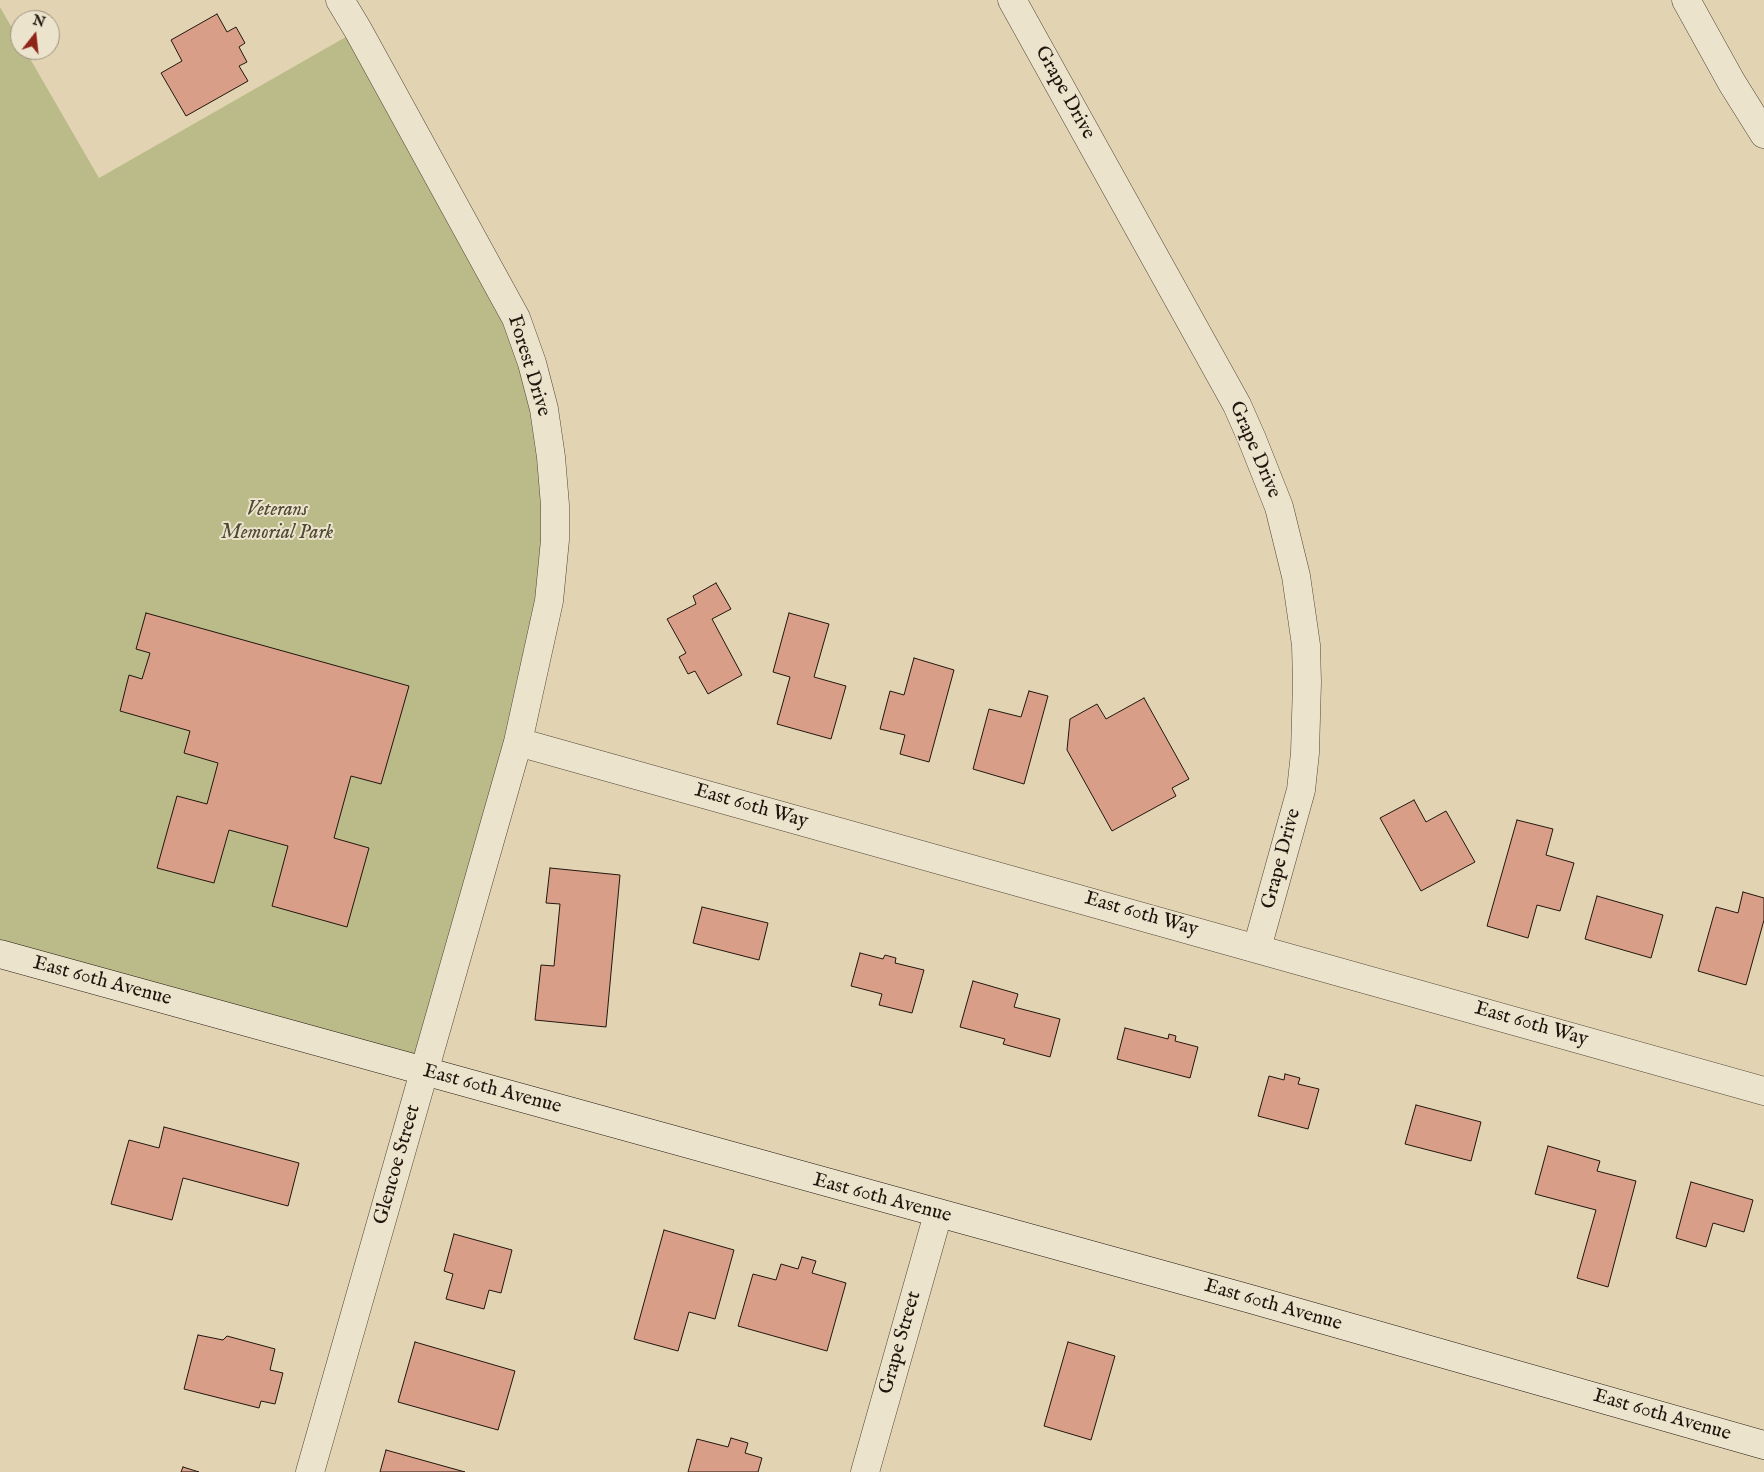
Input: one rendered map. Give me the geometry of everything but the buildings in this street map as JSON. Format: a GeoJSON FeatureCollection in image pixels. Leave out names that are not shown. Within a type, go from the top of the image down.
{"type":"FeatureCollection","features":[{"type":"Feature","properties":{"kind":"street","name":"Forest Drive"},"geometry":{"type":"LineString","coordinates":[[340,0],[516,318],[532,363],[544,409],[554,491],[554,554],[550,601],[518,742]]}},
{"type":"Feature","properties":{"kind":"street","name":"Grape Drive"},"geometry":{"type":"LineString","coordinates":[[1012,0],[1236,406],[1252,438],[1279,507],[1296,576],[1306,645],[1305,753],[1301,790],[1257,948]]}},
{"type":"Feature","properties":{"kind":"street"},"geometry":{"type":"LineString","coordinates":[[1686,0],[1732,83],[1764,134]]}},
{"type":"Feature","properties":{"kind":"street","name":"East 60th Way"},"geometry":{"type":"LineString","coordinates":[[518,742],[1764,1090]]}},
{"type":"Feature","properties":{"kind":"street","name":"Glencoe Street"},"geometry":{"type":"LineString","coordinates":[[310,1472],[518,742]]}},
{"type":"Feature","properties":{"kind":"street","name":"East 60th Avenue"},"geometry":{"type":"LineString","coordinates":[[0,954],[1247,1298],[1764,1445]]}},
{"type":"Feature","properties":{"kind":"street","name":"Grape Street"},"geometry":{"type":"LineString","coordinates":[[865,1472],[938,1214]]}},
{"type":"Feature","properties":{"kind":"green space","name":"Veterans Memorial Park"},"geometry":{"type":"Polygon","coordinates":[[[0,7],[10,24],[10,60],[31,60],[99,178],[358,30],[516,318],[555,540],[425,1072],[0,954],[0,7]]]}}]}
